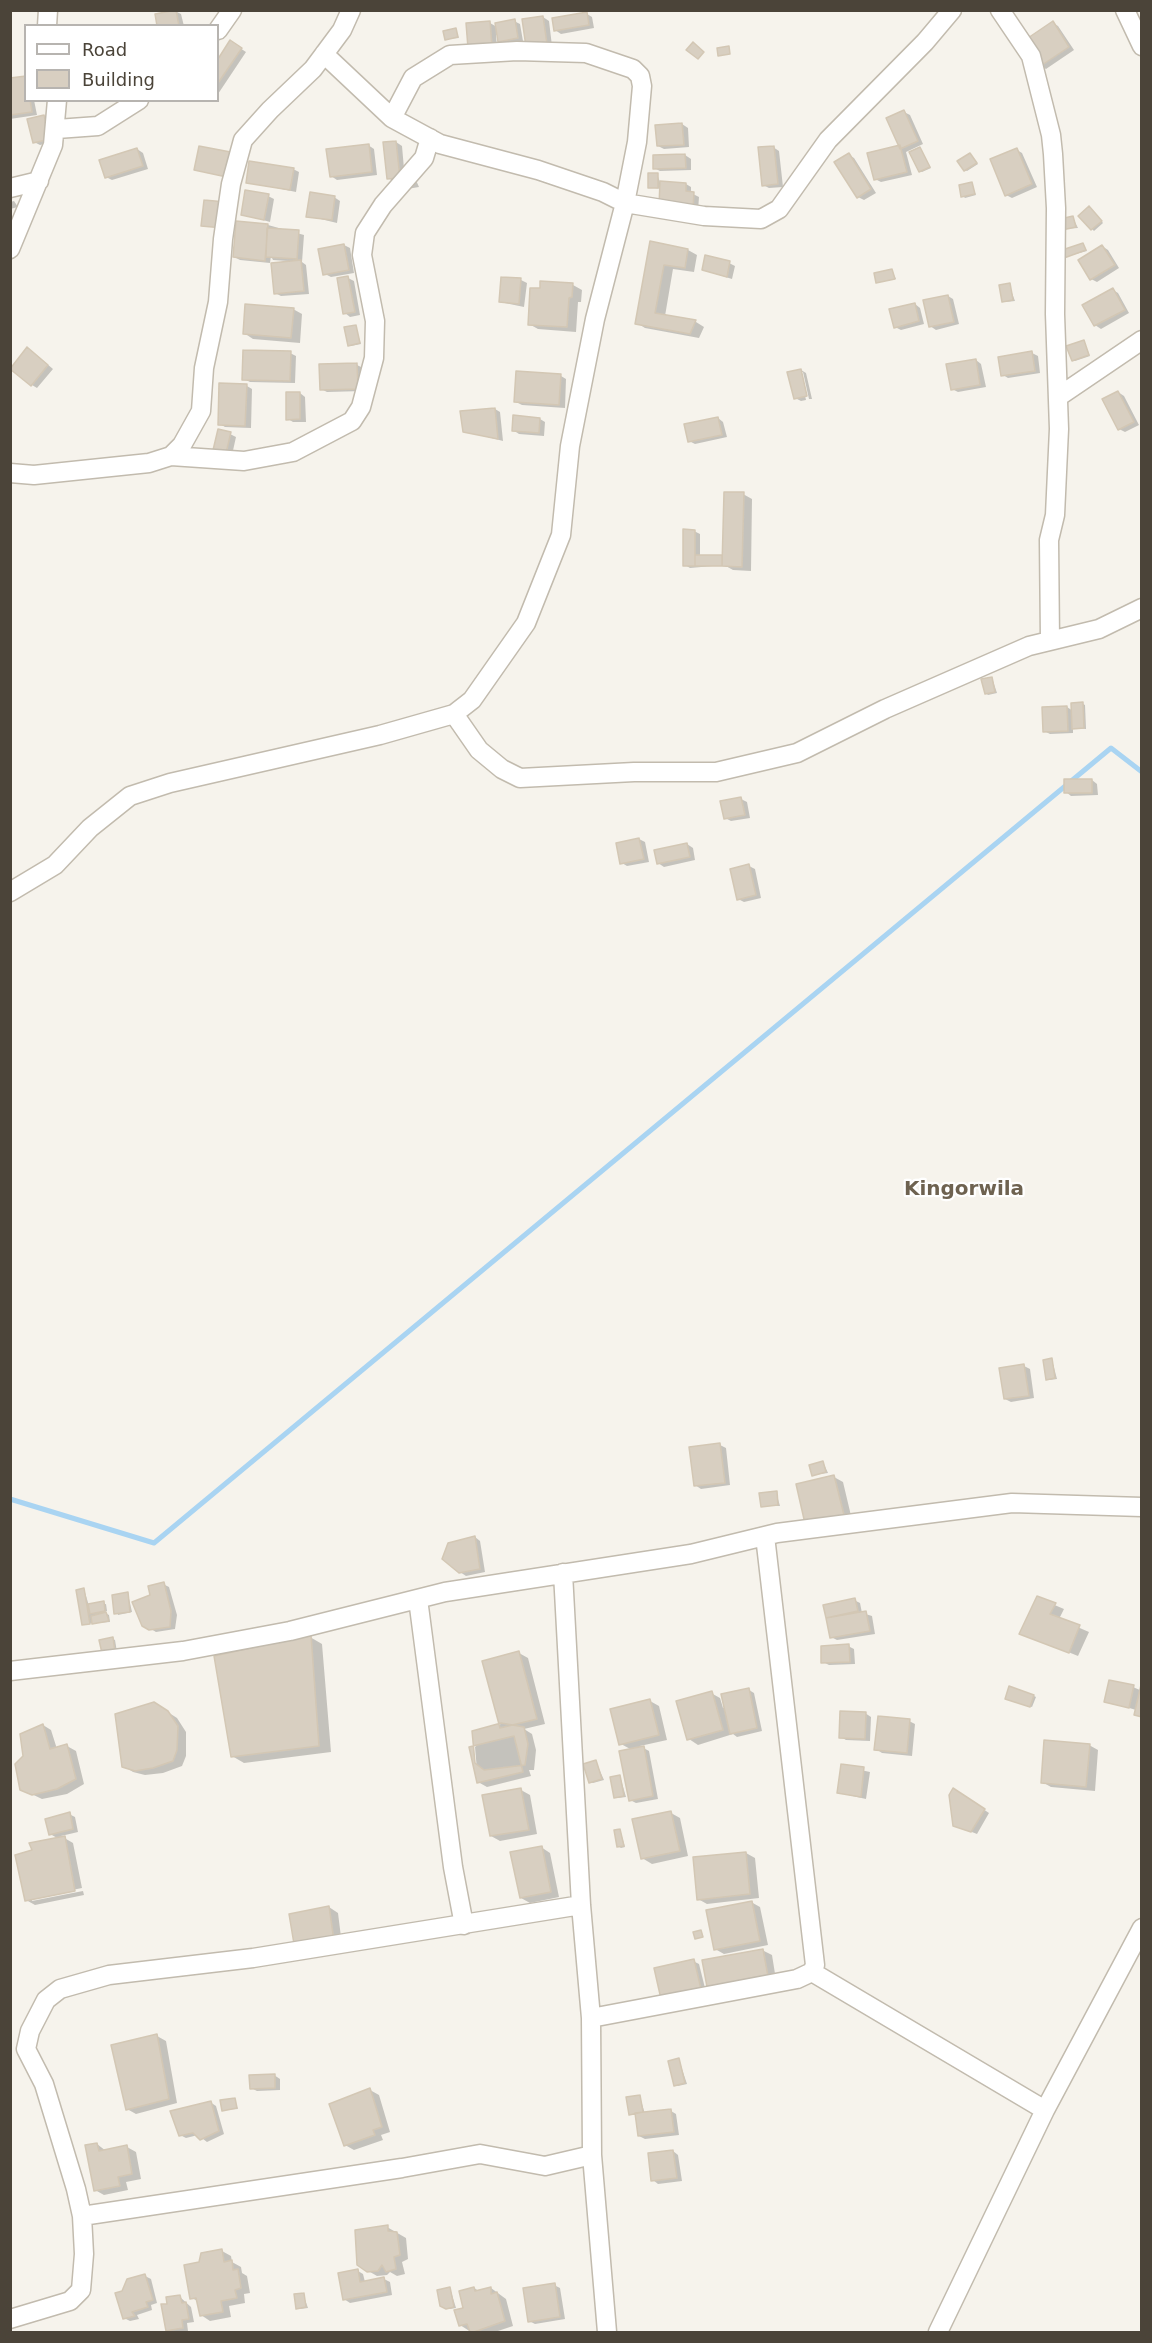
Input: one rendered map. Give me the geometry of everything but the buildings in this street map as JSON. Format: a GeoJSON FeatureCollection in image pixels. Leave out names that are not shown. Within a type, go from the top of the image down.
{"type":"FeatureCollection","features":[{"type":"Feature","properties":{"kind":"street"},"geometry":{"type":"LineString","coordinates":[[219,29],[232,10]]}},
{"type":"Feature","properties":{"kind":"street"},"geometry":{"type":"LineString","coordinates":[[171,456],[182,445],[201,411],[204,368],[218,302],[223,239],[231,184],[243,140],[324,54],[342,30],[351,10]]}},
{"type":"Feature","properties":{"kind":"street"},"geometry":{"type":"LineString","coordinates":[[324,54],[392,118],[440,144],[538,170],[603,192],[625,203],[744,219],[761,219],[779,209],[828,140],[925,42],[952,10]]}},
{"type":"Feature","properties":{"kind":"street"},"geometry":{"type":"LineString","coordinates":[[1000,10],[1031,56],[1051,135],[1056,208],[1055,314],[1058,457],[1054,515],[1049,540],[1050,640]]}},
{"type":"Feature","properties":{"kind":"street"},"geometry":{"type":"LineString","coordinates":[[1125,10],[1142,46]]}},
{"type":"Feature","properties":{"kind":"street"},"geometry":{"type":"LineString","coordinates":[[10,892],[55,865],[90,828],[130,796],[170,783],[380,735],[454,714],[472,700],[526,623],[561,536],[572,434],[595,319],[625,203],[636,142],[642,86],[640,76],[633,69],[586,53],[517,51],[450,56],[413,78],[392,118]]}},
{"type":"Feature","properties":{"kind":"street"},"geometry":{"type":"LineString","coordinates":[[10,249],[54,145],[57,129],[57,102]]}},
{"type":"Feature","properties":{"kind":"street"},"geometry":{"type":"LineString","coordinates":[[57,129],[98,126],[136,102]]}},
{"type":"Feature","properties":{"kind":"street"},"geometry":{"type":"LineString","coordinates":[[10,473],[34,475],[138,464],[171,456],[244,461],[293,452],[352,421],[361,406],[374,358],[375,321],[362,255],[365,233],[383,205],[424,158],[430,138]]}},
{"type":"Feature","properties":{"kind":"street"},"geometry":{"type":"LineString","coordinates":[[10,188],[39,182]]}},
{"type":"Feature","properties":{"kind":"street"},"geometry":{"type":"LineString","coordinates":[[1058,397],[1142,340]]}},
{"type":"Feature","properties":{"kind":"street"},"geometry":{"type":"LineString","coordinates":[[454,714],[478,750],[502,769],[520,778],[634,772],[716,772],[797,753],[885,709],[1029,645],[1099,629],[1142,608]]}},
{"type":"Feature","properties":{"kind":"street"},"geometry":{"type":"LineString","coordinates":[[10,1671],[183,1651],[290,1631],[418,1599],[563,1573],[691,1554],[765,1536],[1012,1503],[1142,1507]]}},
{"type":"Feature","properties":{"kind":"street"},"geometry":{"type":"LineString","coordinates":[[765,1536],[801,1864],[816,1957],[812,1972]]}},
{"type":"Feature","properties":{"kind":"street"},"geometry":{"type":"LineString","coordinates":[[563,1573],[580,1905],[591,2018],[591,2155],[607,2332]]}},
{"type":"Feature","properties":{"kind":"street"},"geometry":{"type":"LineString","coordinates":[[418,1599],[453,1867],[464,1925]]}},
{"type":"Feature","properties":{"kind":"street"},"geometry":{"type":"LineString","coordinates":[[10,2319],[70,2301],[81,2290],[84,2254],[82,2216],[44,2085],[18,2051],[46,2000],[60,1989],[109,1975],[253,1958],[580,1905]]}},
{"type":"Feature","properties":{"kind":"street"},"geometry":{"type":"LineString","coordinates":[[938,2332],[1045,2110],[1142,1928]]}},
{"type":"Feature","properties":{"kind":"street"},"geometry":{"type":"LineString","coordinates":[[591,2018],[797,1979],[812,1972]]}},
{"type":"Feature","properties":{"kind":"street"},"geometry":{"type":"LineString","coordinates":[[812,1972],[1045,2110]]}},
{"type":"Feature","properties":{"kind":"street"},"geometry":{"type":"LineString","coordinates":[[82,2216],[402,2168],[480,2154],[491,2154],[545,2166],[591,2155]]}},
{"type":"Feature","properties":{"kind":"waterway"},"geometry":{"type":"LineString","coordinates":[[10,1499],[154,1543],[1111,748],[1142,772]]}},
{"type":"Feature","properties":{"kind":"district","name":"Kingorwila"},"geometry":{"type":"Point","coordinates":[964,1190]}}]}
